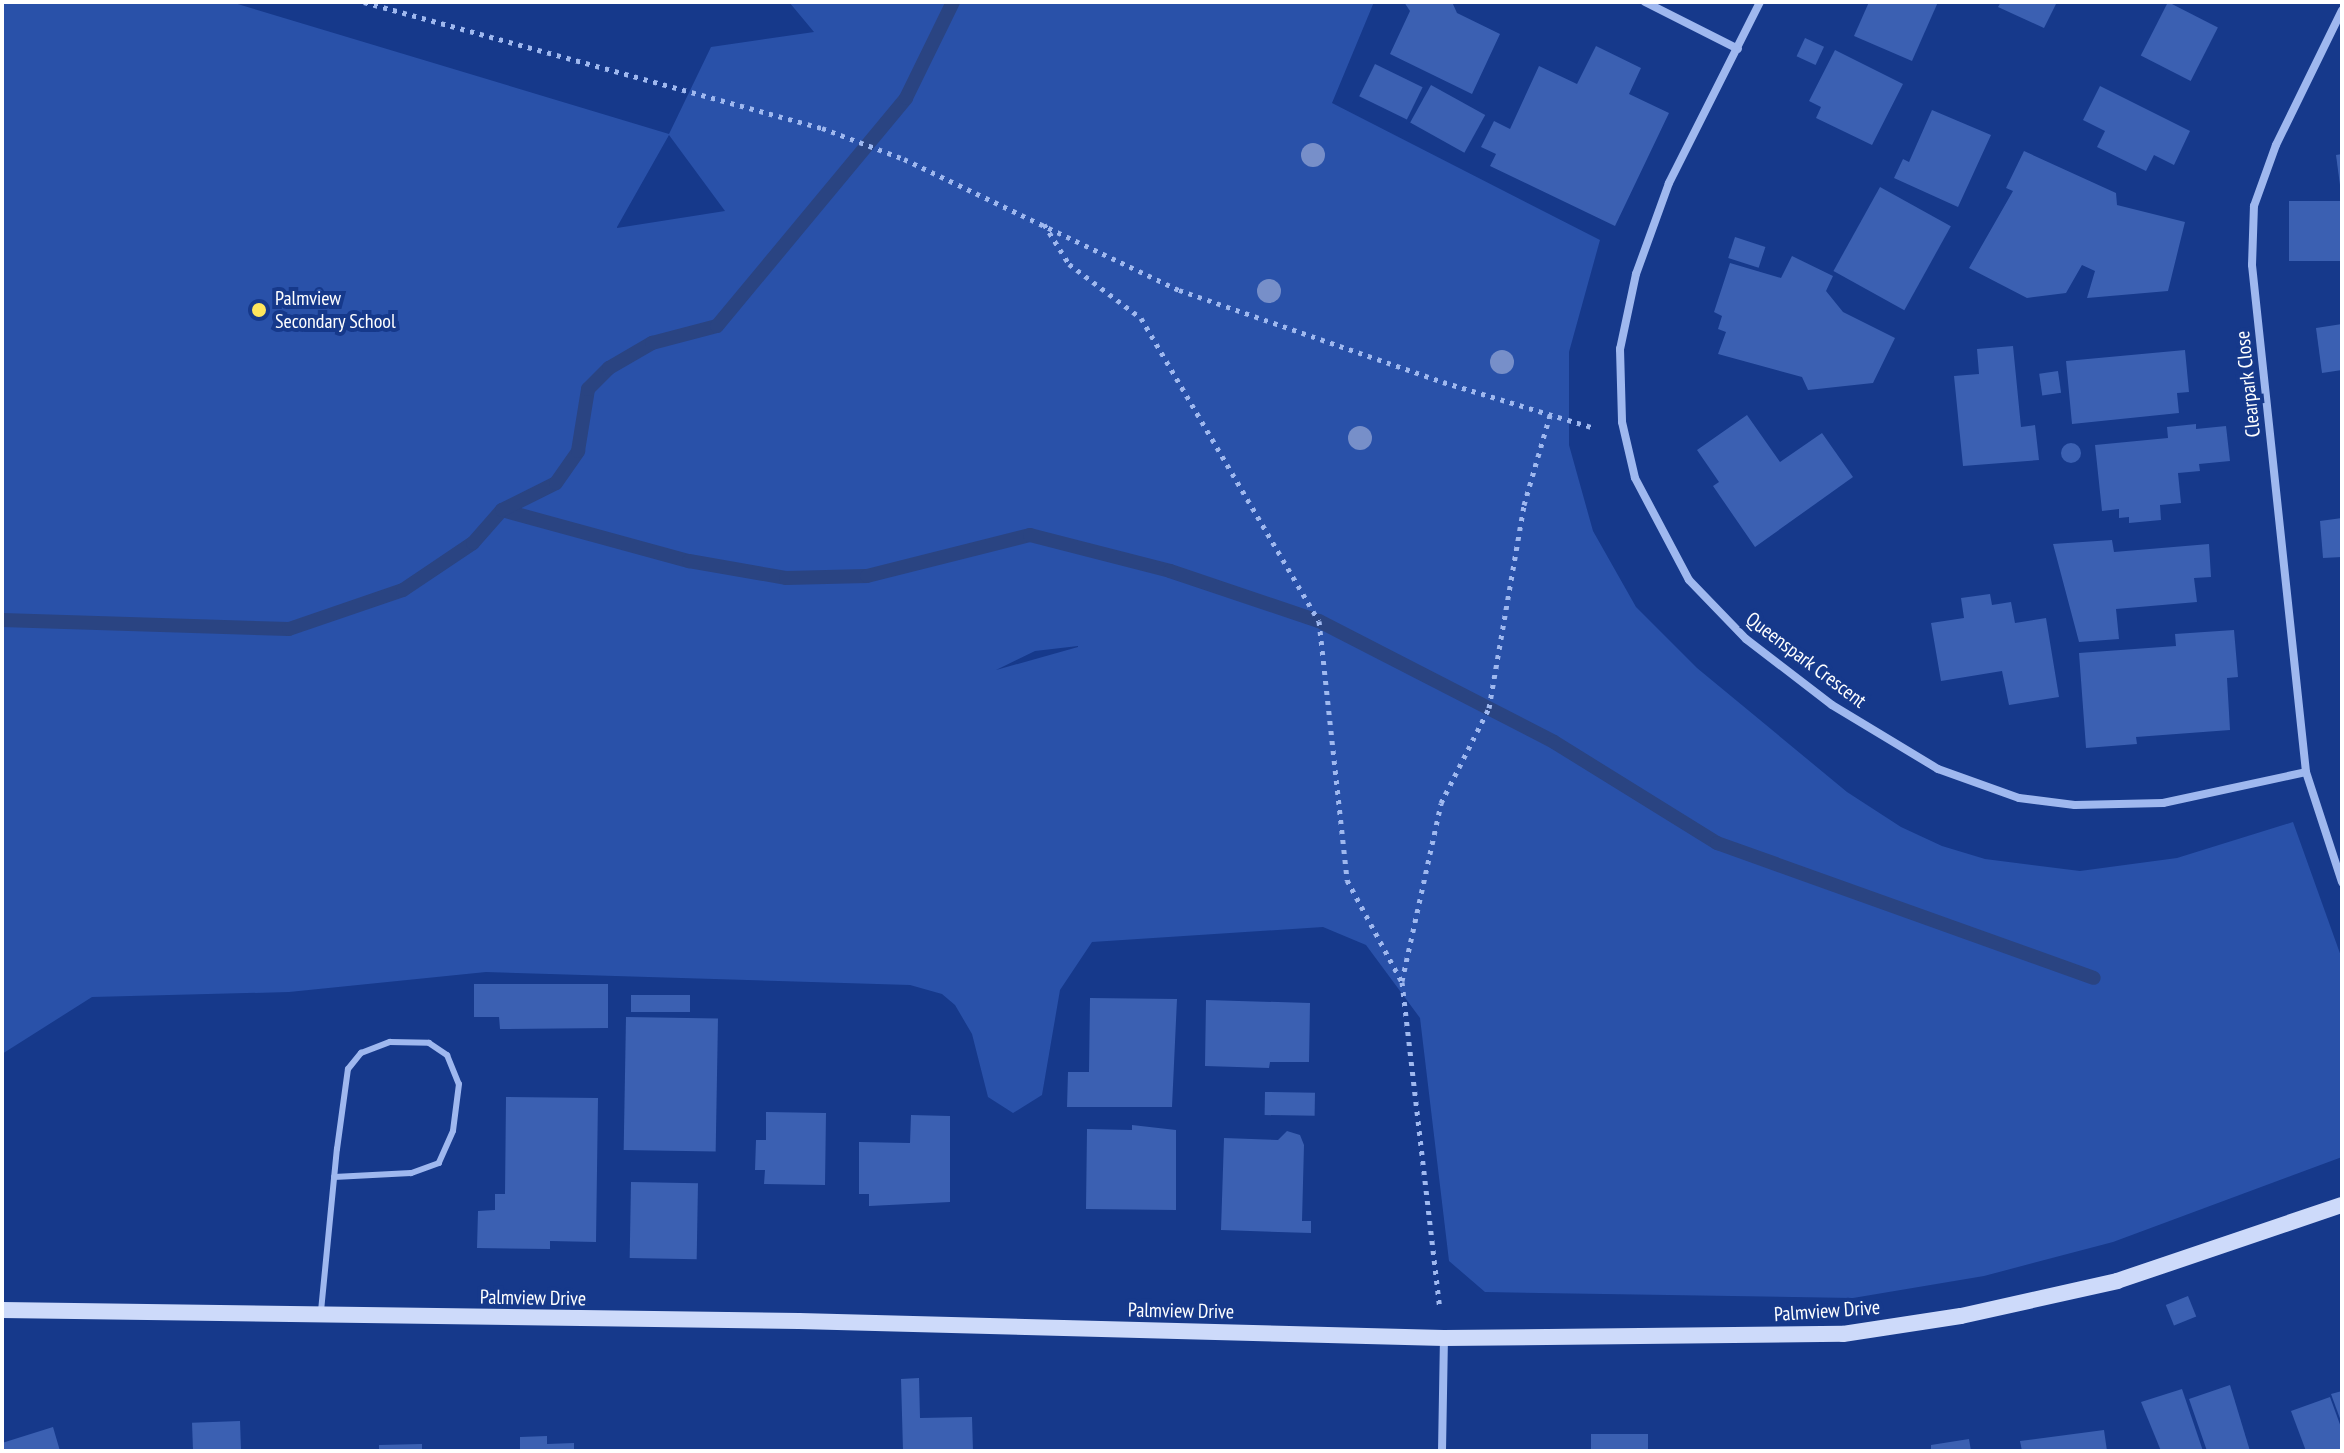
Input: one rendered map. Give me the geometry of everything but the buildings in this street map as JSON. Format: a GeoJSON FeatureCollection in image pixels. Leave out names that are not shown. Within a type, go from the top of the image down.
{"type":"FeatureCollection","features":[{"type":"Feature","properties":{"kind":"street"},"geometry":{"type":"LineString","coordinates":[[1645,2],[1738,49]]}},
{"type":"Feature","properties":{"kind":"street","name":"Queenspark Crescent"},"geometry":{"type":"LineString","coordinates":[[1760,2],[1669,183],[1636,274],[1620,349],[1626,437],[1635,478],[1689,580],[1746,639],[1832,705],[1938,769],[2019,798],[2075,805],[2163,803],[2306,772]]}},
{"type":"Feature","properties":{"kind":"street","name":"Clearpark Close"},"geometry":{"type":"LineString","coordinates":[[2306,772],[2252,265],[2254,206],[2276,145],[2342,10]]}},
{"type":"Feature","properties":{"kind":"street"},"geometry":{"type":"LineString","coordinates":[[2306,772],[2342,882]]}},
{"type":"Feature","properties":{"kind":"street","name":"Palmview Drive"},"geometry":{"type":"LineString","coordinates":[[2,1310],[1444,1338],[1843,1334],[1961,1316],[2117,1281],[2342,1205]]}},
{"type":"Feature","properties":{"kind":"street"},"geometry":{"type":"LineString","coordinates":[[1442,1451],[1444,1338]]}},
{"type":"Feature","properties":{"kind":"lane"},"geometry":{"type":"LineString","coordinates":[[320,1315],[334,1177],[348,1069],[361,1053],[390,1042],[429,1043],[447,1055],[459,1084],[453,1131],[439,1163],[411,1173],[334,1177]]}},
{"type":"Feature","properties":{"kind":"path"},"geometry":{"type":"LineString","coordinates":[[365,2],[822,128],[904,159],[1179,290],[1550,415],[1626,437]]}},
{"type":"Feature","properties":{"kind":"path"},"geometry":{"type":"LineString","coordinates":[[1044,224],[1069,264],[1141,318],[1319,621],[1347,880],[1402,982]]}},
{"type":"Feature","properties":{"kind":"path"},"geometry":{"type":"LineString","coordinates":[[1444,1338],[1402,982],[1441,803],[1489,708],[1524,505],[1550,415]]}},
{"type":"Feature","properties":{"kind":"shaded area"},"geometry":{"type":"Polygon","coordinates":[[[2,2],[231,2],[669,134],[711,47],[814,32],[789,2],[1374,2],[1332,103],[1600,240],[1569,352],[1569,445],[1593,531],[1636,607],[1697,668],[1847,792],[1901,827],[1942,846],[1985,859],[2080,871],[2177,858],[2293,822],[2342,959],[2342,1157],[2113,1242],[1984,1276],[1853,1298],[1485,1292],[1449,1261],[1420,1018],[1366,945],[1323,927],[1092,942],[1060,990],[1042,1095],[1013,1113],[988,1097],[972,1034],[955,1005],[942,994],[910,985],[486,972],[289,992],[92,997],[2,1054],[2,2]],[[669,135],[617,227],[617,228],[725,211],[669,135]],[[1078,647],[1035,651],[996,670],[1078,647]]]}},
{"type":"Feature","properties":{"kind":"waterway"},"geometry":{"type":"LineString","coordinates":[[2,620],[289,629],[403,590],[473,543],[502,510],[556,483],[578,451],[588,389],[609,368],[652,343],[717,326],[906,98],[953,2]]}},
{"type":"Feature","properties":{"kind":"waterway"},"geometry":{"type":"LineString","coordinates":[[502,510],[689,561],[786,578],[867,576],[1030,535],[1170,571],[1319,621],[1554,742],[1717,843],[2094,978]]}},
{"type":"Feature","properties":{"kind":"place","name":"Palmview Secondary School"},"geometry":{"type":"Point","coordinates":[259,310]}}]}
